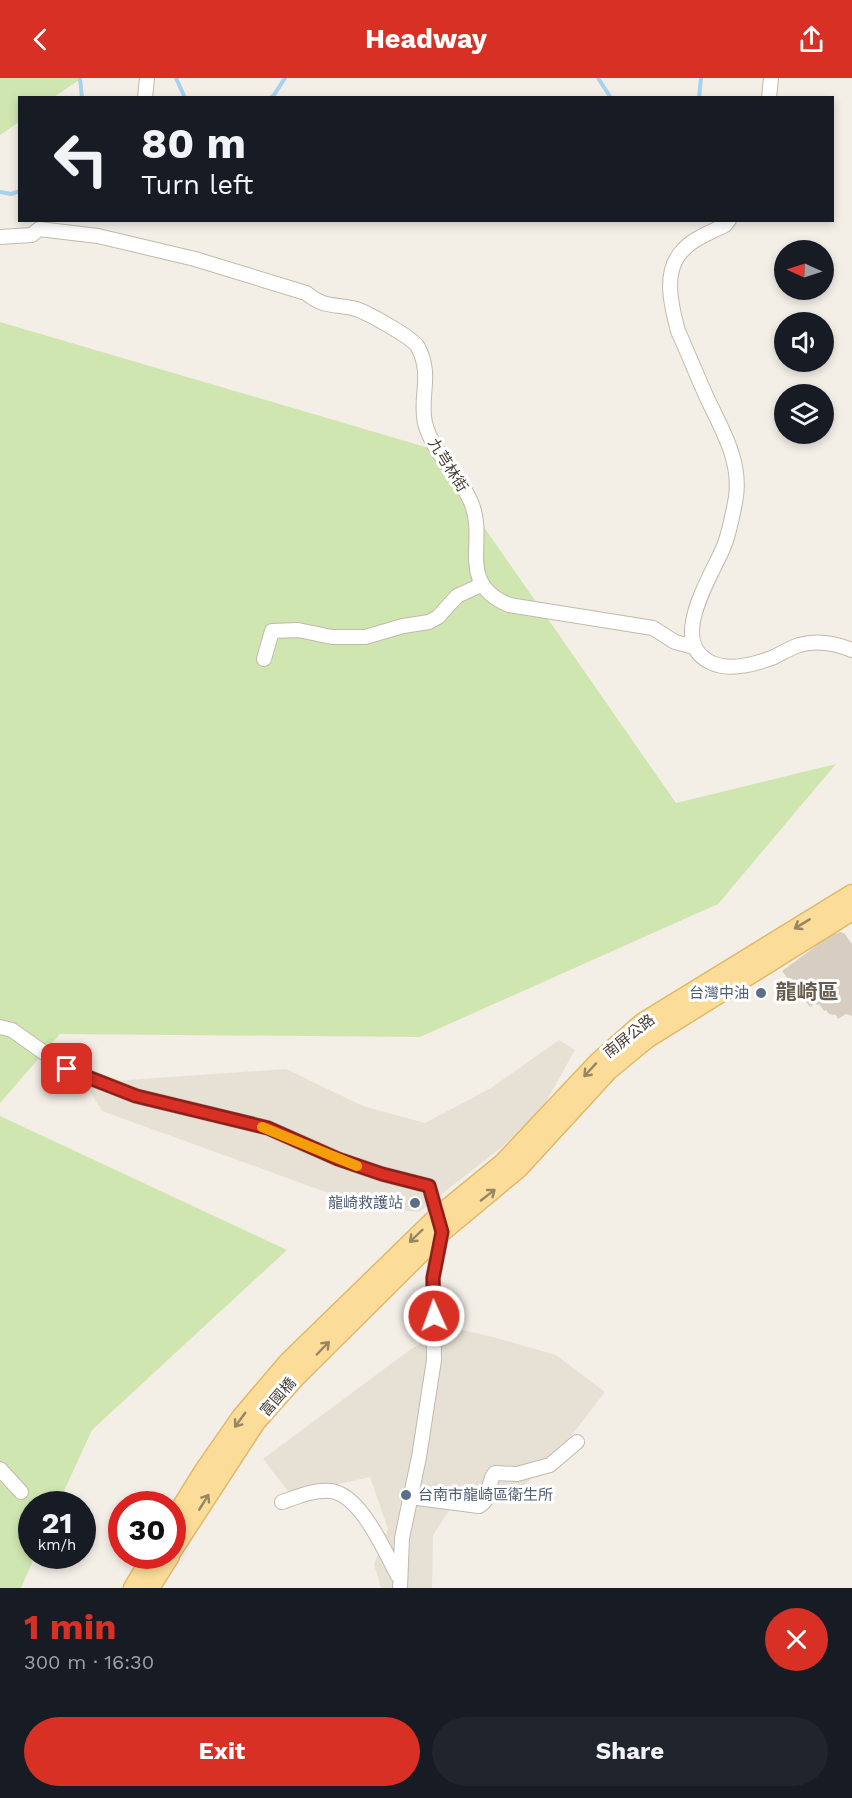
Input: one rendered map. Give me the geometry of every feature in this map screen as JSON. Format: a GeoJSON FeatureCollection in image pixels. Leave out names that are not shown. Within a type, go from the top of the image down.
{"type":"FeatureCollection","features":[{"type":"Feature","properties":{"kind":"main road","name":"南屏公路"},"geometry":{"type":"LineString","coordinates":[[439,1224],[503,1163],[599,1061],[642,1023],[852,894]]}},
{"type":"Feature","properties":{"kind":"main road","name":"南屏公路"},"geometry":{"type":"LineString","coordinates":[[439,1224],[506,1181],[609,1070],[648,1038],[852,911]]}},
{"type":"Feature","properties":{"kind":"main road"},"geometry":{"type":"LineString","coordinates":[[402,1260],[439,1224]]}},
{"type":"Feature","properties":{"kind":"main road","name":"富國橋"},"geometry":{"type":"LineString","coordinates":[[186,1499],[242,1416],[288,1362],[402,1260]]}},
{"type":"Feature","properties":{"kind":"main road","name":"富國橋"},"geometry":{"type":"LineString","coordinates":[[186,1530],[256,1422],[402,1260]]}},
{"type":"Feature","properties":{"kind":"main road"},"geometry":{"type":"LineString","coordinates":[[133,1588],[144,1569]]}},
{"type":"Feature","properties":{"kind":"main road"},"geometry":{"type":"LineString","coordinates":[[150,1588],[162,1569]]}},
{"type":"Feature","properties":{"kind":"street"},"geometry":{"type":"LineString","coordinates":[[145,96],[147,78]]}},
{"type":"Feature","properties":{"kind":"street"},"geometry":{"type":"LineString","coordinates":[[769,96],[771,78]]}},
{"type":"Feature","properties":{"kind":"street"},"geometry":{"type":"LineString","coordinates":[[727,222],[683,249],[674,263],[670,278],[672,312],[678,331],[731,448],[736,470],[736,495],[725,544],[697,603],[691,634],[694,647],[700,656],[724,667],[738,666],[772,657],[798,645],[816,642],[829,643],[852,650]]}},
{"type":"Feature","properties":{"kind":"street","name":"九芎林街"},"geometry":{"type":"LineString","coordinates":[[0,237],[14,238],[32,235],[40,225],[195,259],[306,293],[318,303],[353,308],[364,312],[411,338],[418,346],[426,372],[424,408],[425,422],[430,436],[463,488],[474,511],[477,573],[481,585]]}},
{"type":"Feature","properties":{"kind":"street"},"geometry":{"type":"LineString","coordinates":[[264,659],[272,631],[298,630],[332,637],[365,637],[403,626],[429,622],[438,617],[457,596],[481,585],[489,594],[509,605],[653,628],[675,642],[694,647]]}},
{"type":"Feature","properties":{"kind":"street"},"geometry":{"type":"LineString","coordinates":[[0,1027],[12,1030],[67,1069],[136,1096],[268,1128],[338,1159],[382,1174],[429,1186],[439,1224],[433,1278],[434,1360],[419,1457],[402,1538],[400,1584]]}},
{"type":"Feature","properties":{"kind":"street"},"geometry":{"type":"LineString","coordinates":[[411,1497],[479,1506],[487,1500],[491,1476],[495,1473],[517,1474],[550,1465],[577,1442]]}},
{"type":"Feature","properties":{"kind":"street"},"geometry":{"type":"LineString","coordinates":[[0,1469],[20,1491]]}},
{"type":"Feature","properties":{"kind":"street"},"geometry":{"type":"LineString","coordinates":[[282,1502],[324,1491],[342,1494],[367,1518],[400,1584]]}},
{"type":"Feature","properties":{"kind":"shaded area"},"geometry":{"type":"Polygon","coordinates":[[[559,1040],[575,1050],[543,1107],[502,1147],[419,1212],[367,1207],[102,1111],[85,1083],[286,1069],[363,1106],[425,1123],[491,1088],[559,1040]]]}},
{"type":"Feature","properties":{"kind":"shaded area"},"geometry":{"type":"Polygon","coordinates":[[[449,1327],[556,1355],[605,1392],[571,1436],[513,1498],[463,1490],[433,1535],[432,1588],[381,1588],[374,1564],[388,1529],[370,1477],[291,1495],[263,1459],[411,1349],[449,1327]]]}},
{"type":"Feature","properties":{"kind":"green space"},"geometry":{"type":"Polygon","coordinates":[[[0,78],[82,78],[55,96],[18,96],[18,123],[0,135],[0,78]]]}},
{"type":"Feature","properties":{"kind":"green space"},"geometry":{"type":"Polygon","coordinates":[[[0,322],[429,448],[676,803],[836,764],[718,904],[420,1037],[60,1034],[0,1103],[0,322]]]}},
{"type":"Feature","properties":{"kind":"green space"},"geometry":{"type":"Polygon","coordinates":[[[0,1116],[287,1250],[92,1430],[64,1491],[18,1491],[18,1569],[29,1569],[21,1588],[0,1588],[0,1116]]]}},
{"type":"Feature","properties":{"kind":"building"},"geometry":{"type":"Polygon","coordinates":[[[835,932],[836,934],[844,933],[852,944],[852,1016],[846,1014],[838,1019],[836,1015],[824,1011],[819,1004],[815,1003],[810,1007],[782,971],[835,932]]]}},
{"type":"Feature","properties":{"kind":"waterway"},"geometry":{"type":"LineString","coordinates":[[80,78],[82,96]]}},
{"type":"Feature","properties":{"kind":"waterway"},"geometry":{"type":"LineString","coordinates":[[176,78],[184,96]]}},
{"type":"Feature","properties":{"kind":"waterway"},"geometry":{"type":"LineString","coordinates":[[273,96],[285,78]]}},
{"type":"Feature","properties":{"kind":"waterway"},"geometry":{"type":"LineString","coordinates":[[598,78],[610,96]]}},
{"type":"Feature","properties":{"kind":"waterway"},"geometry":{"type":"LineString","coordinates":[[699,96],[701,78]]}},
{"type":"Feature","properties":{"kind":"waterway"},"geometry":{"type":"LineString","coordinates":[[0,192],[11,194],[18,192]]}},
{"type":"Feature","properties":{"kind":"slow traffic"},"geometry":{"type":"LineString","coordinates":[[262,1127],[357,1166]]}},
{"type":"Feature","properties":{"kind":"place","name":"台灣中油"},"geometry":{"type":"Point","coordinates":[761,993]}},
{"type":"Feature","properties":{"kind":"place","name":"龍崎救護站"},"geometry":{"type":"Point","coordinates":[415,1203]}},
{"type":"Feature","properties":{"kind":"place","name":"台南市龍崎區衛生所"},"geometry":{"type":"Point","coordinates":[406,1495]}},
{"type":"Feature","properties":{"kind":"district","name":"龍崎區"},"geometry":{"type":"Point","coordinates":[807,991]}},
{"type":"Feature","properties":{"kind":"route"},"geometry":{"type":"LineString","coordinates":[[67,1069],[136,1096],[268,1128],[338,1159],[382,1174],[429,1186],[442,1232],[433,1278],[434,1316]]}}]}
